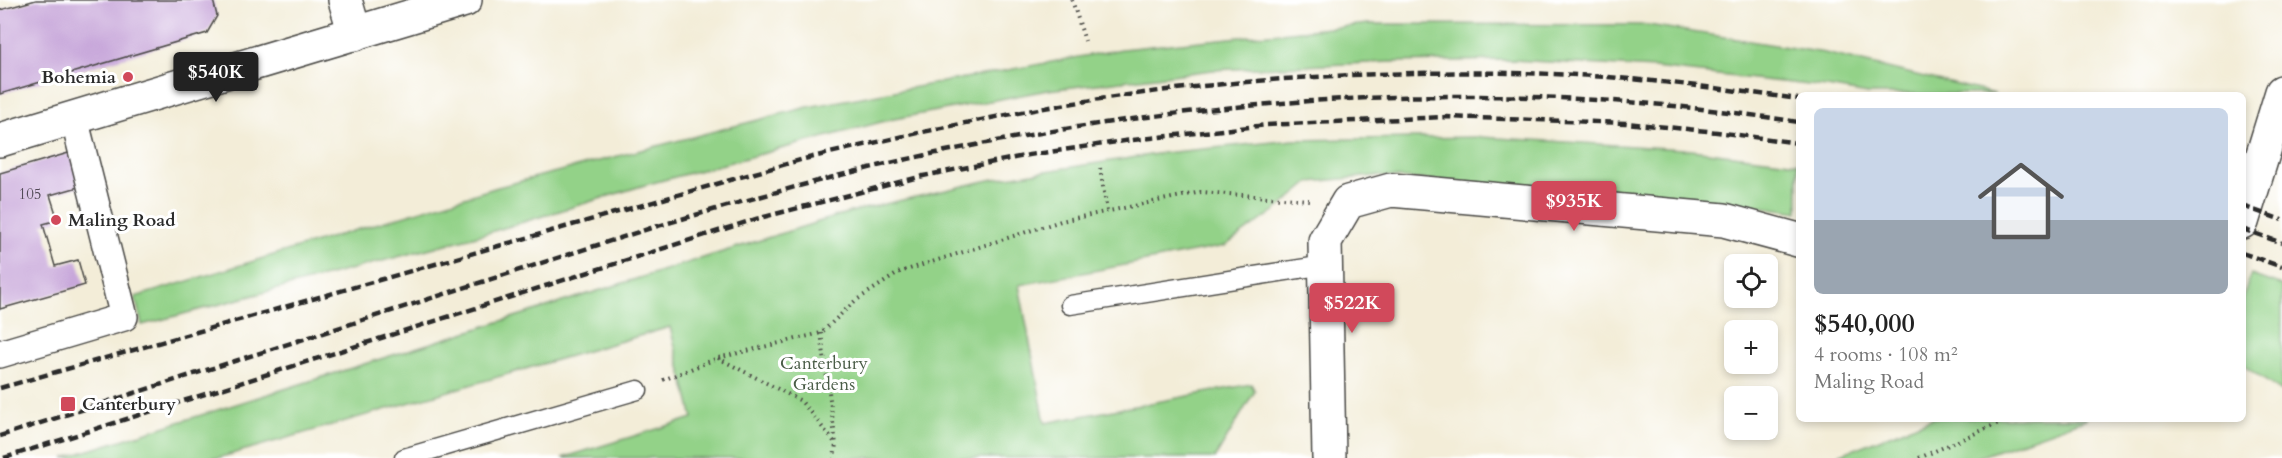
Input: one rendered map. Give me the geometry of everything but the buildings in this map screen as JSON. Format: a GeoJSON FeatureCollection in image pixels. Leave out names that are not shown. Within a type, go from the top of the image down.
{"type":"FeatureCollection","features":[{"type":"Feature","properties":{"kind":"street"},"geometry":{"type":"LineString","coordinates":[[345,0],[355,34]]}},
{"type":"Feature","properties":{"kind":"street"},"geometry":{"type":"LineString","coordinates":[[0,140],[465,0]]}},
{"type":"Feature","properties":{"kind":"street"},"geometry":{"type":"LineString","coordinates":[[2246,209],[2282,92]]}},
{"type":"Feature","properties":{"kind":"street"},"geometry":{"type":"LineString","coordinates":[[0,354],[124,317],[74,118]]}},
{"type":"Feature","properties":{"kind":"street"},"geometry":{"type":"LineString","coordinates":[[1329,458],[1325,241],[1348,202],[1390,190],[1725,220],[1796,239]]}},
{"type":"Feature","properties":{"kind":"lane"},"geometry":{"type":"LineString","coordinates":[[1070,305],[1325,265]]}},
{"type":"Feature","properties":{"kind":"lane"},"geometry":{"type":"LineString","coordinates":[[404,458],[638,390]]}},
{"type":"Feature","properties":{"kind":"path"},"geometry":{"type":"LineString","coordinates":[[1072,0],[1085,41]]}},
{"type":"Feature","properties":{"kind":"path"},"geometry":{"type":"LineString","coordinates":[[1100,168],[1107,212]]}},
{"type":"Feature","properties":{"kind":"path"},"geometry":{"type":"LineString","coordinates":[[638,390],[718,358],[821,333],[855,301],[900,272],[1061,221],[1201,192],[1348,202]]}},
{"type":"Feature","properties":{"kind":"path"},"geometry":{"type":"LineString","coordinates":[[821,333],[836,444],[834,458]]}},
{"type":"Feature","properties":{"kind":"path"},"geometry":{"type":"LineString","coordinates":[[718,358],[801,401],[836,444]]}},
{"type":"Feature","properties":{"kind":"path"},"geometry":{"type":"LineString","coordinates":[[1919,458],[2001,422]]}},
{"type":"Feature","properties":{"kind":"green space"},"geometry":{"type":"Polygon","coordinates":[[[1369,24],[1648,25],[1825,53],[1987,92],[1856,92],[1655,68],[1512,60],[1390,62],[1213,70],[1048,90],[889,120],[645,185],[484,234],[142,325],[135,297],[498,187],[808,107],[1122,49],[1369,24]]]}},
{"type":"Feature","properties":{"kind":"green space","name":"Canterbury Gardens"},"geometry":{"type":"Polygon","coordinates":[[[1480,137],[1683,149],[1796,163],[1796,212],[1734,203],[1375,176],[1310,182],[1280,207],[1225,246],[1019,285],[1045,423],[1251,384],[1255,391],[1215,458],[562,458],[693,418],[670,327],[218,458],[64,458],[850,212],[994,179],[1163,153],[1294,140],[1480,137]]]}},
{"type":"Feature","properties":{"kind":"green space"},"geometry":{"type":"Polygon","coordinates":[[[2251,275],[2282,286],[2282,392],[2246,367],[2246,288],[2251,275]]]}},
{"type":"Feature","properties":{"kind":"green space"},"geometry":{"type":"Polygon","coordinates":[[[1923,422],[2078,422],[1976,458],[1831,458],[1923,422]]]}},
{"type":"Feature","properties":{"kind":"railway"},"geometry":{"type":"LineString","coordinates":[[0,388],[804,159],[1025,111],[1212,85],[1326,76],[1439,73],[1553,74],[1614,78],[1796,99]]}},
{"type":"Feature","properties":{"kind":"railway"},"geometry":{"type":"LineString","coordinates":[[0,436],[688,217],[875,167],[1055,131],[1161,115],[1267,104],[1374,98],[1480,96],[1587,99],[1693,108],[1796,122]]}},
{"type":"Feature","properties":{"kind":"railway"},"geometry":{"type":"LineString","coordinates":[[4,458],[756,219],[923,176],[1029,155],[1124,141],[1266,125],[1446,117],[1626,123],[1796,143]]}},
{"type":"Feature","properties":{"kind":"railway"},"geometry":{"type":"LineString","coordinates":[[2246,207],[2282,220]]}},
{"type":"Feature","properties":{"kind":"railway"},"geometry":{"type":"LineString","coordinates":[[2246,230],[2282,243]]}},
{"type":"Feature","properties":{"kind":"railway"},"geometry":{"type":"LineString","coordinates":[[2246,254],[2282,267]]}},
{"type":"Feature","properties":{"kind":"place","name":"Bohemia"},"geometry":{"type":"Point","coordinates":[128,77]}},
{"type":"Feature","properties":{"kind":"place","name":"Maling Road"},"geometry":{"type":"Point","coordinates":[56,220]}},
{"type":"Feature","properties":{"kind":"place","name":"Canterbury"},"geometry":{"type":"Point","coordinates":[68,404]}}]}
